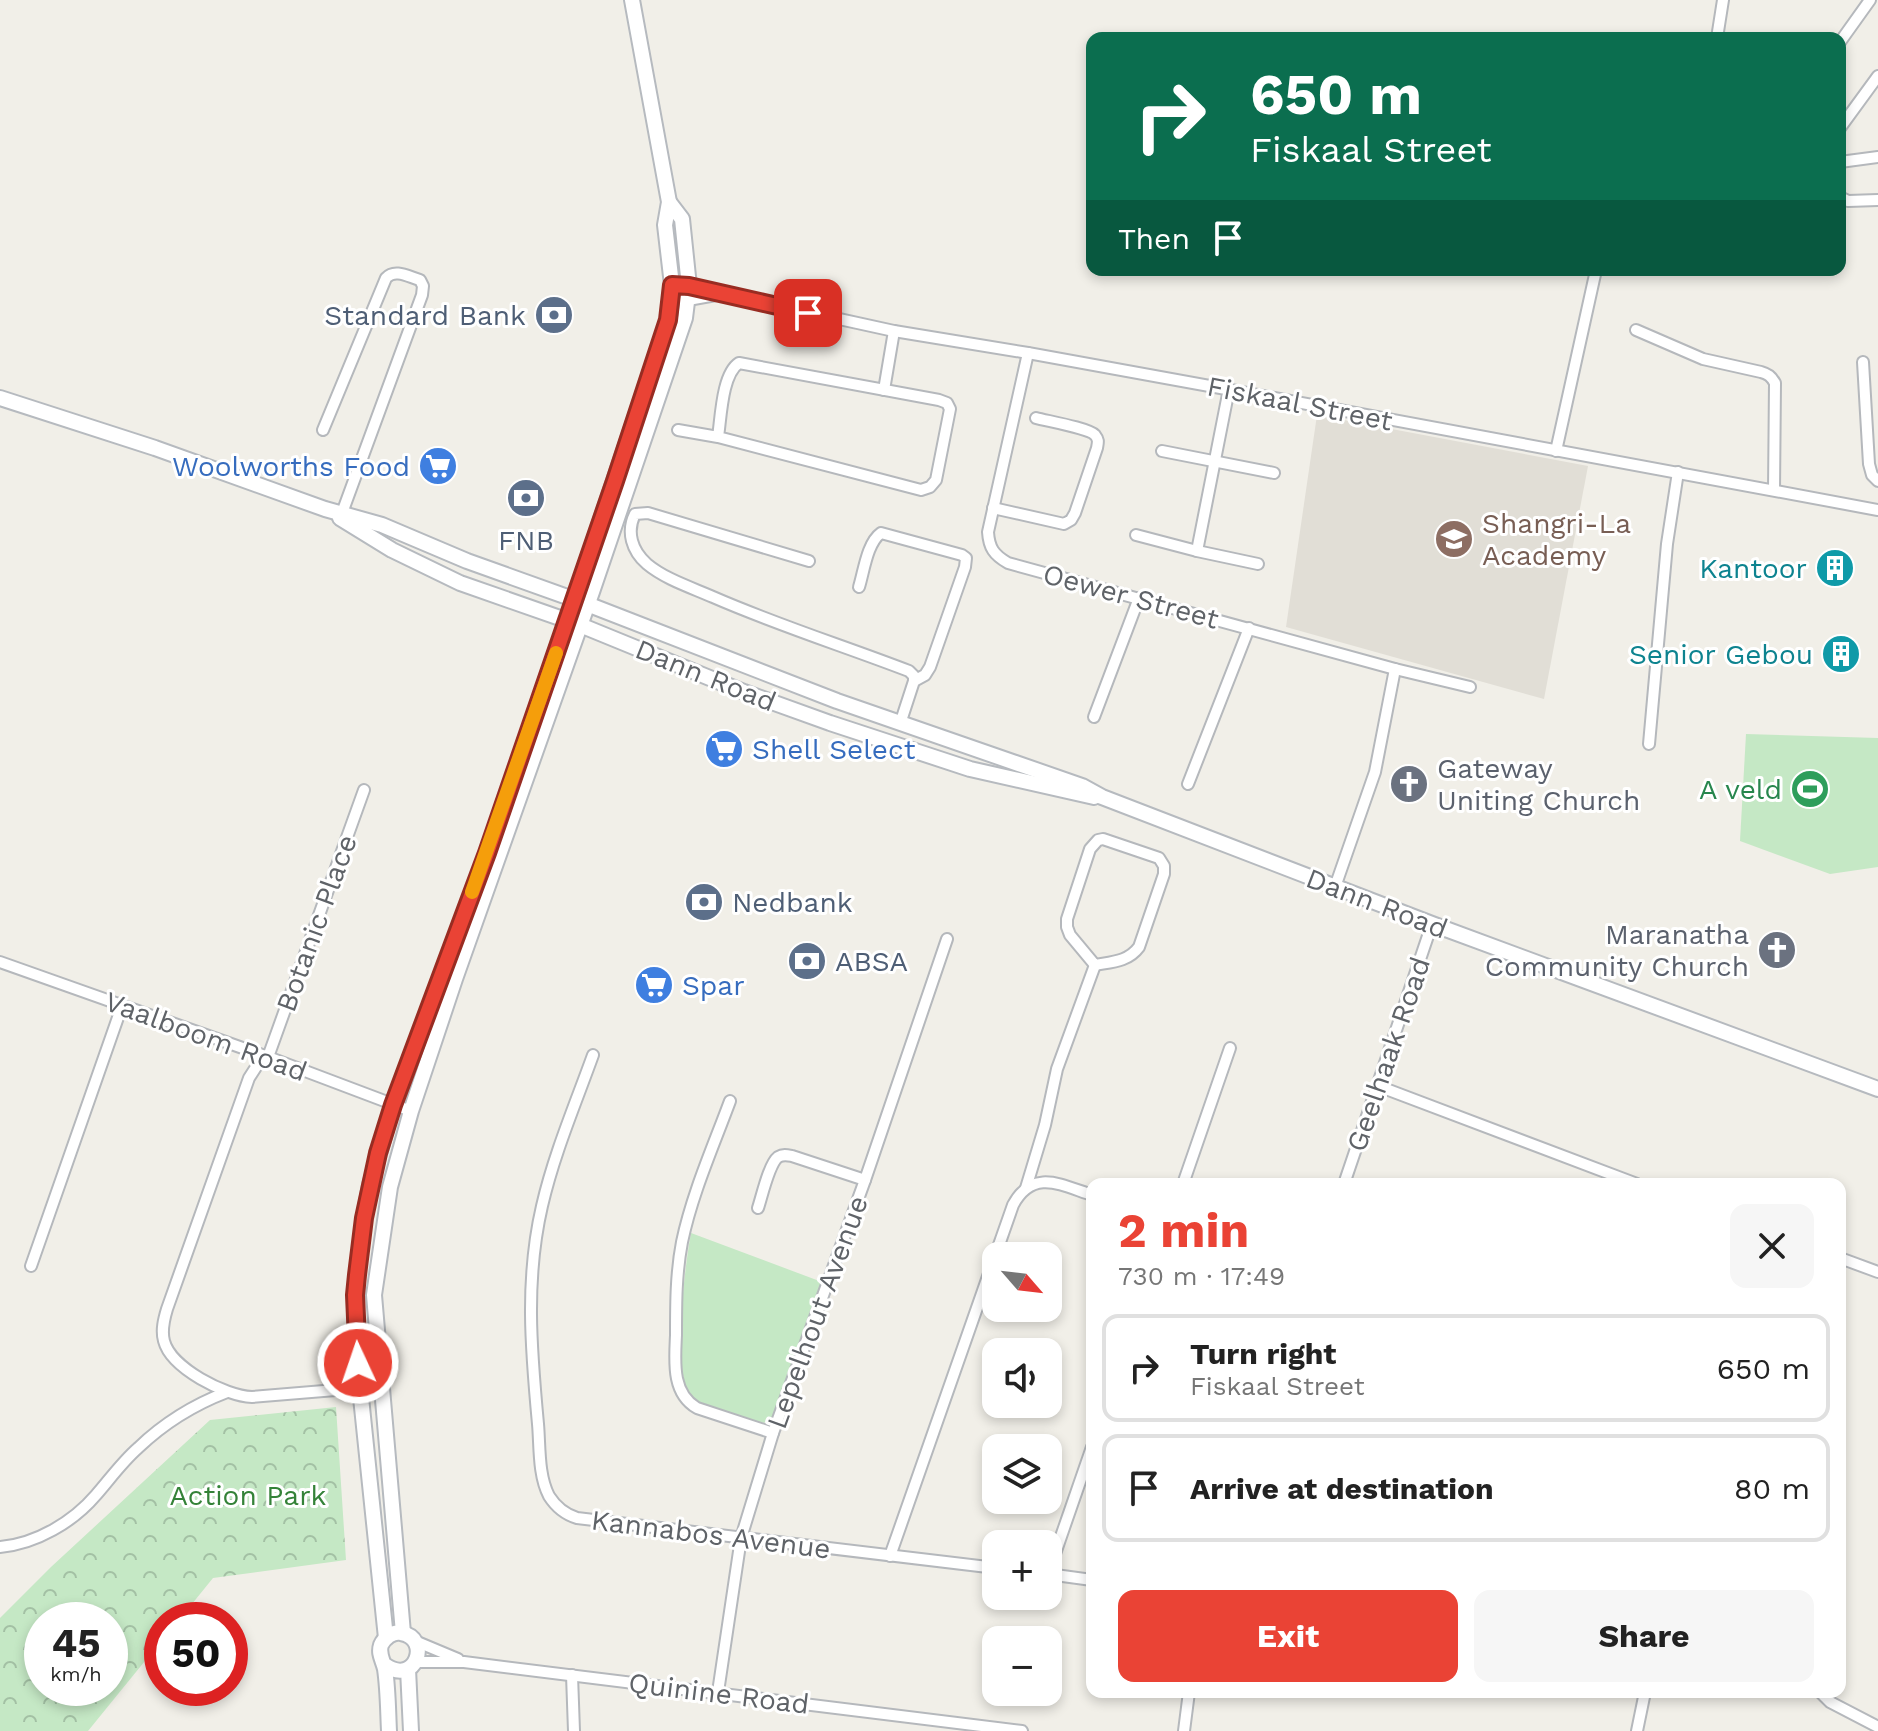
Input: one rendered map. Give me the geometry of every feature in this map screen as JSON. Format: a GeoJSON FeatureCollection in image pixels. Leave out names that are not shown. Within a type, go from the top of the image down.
{"type":"FeatureCollection","features":[{"type":"Feature","properties":{"kind":"main road"},"geometry":{"type":"LineString","coordinates":[[411,1731],[412,1666],[419,1651],[409,1637],[374,1295],[392,1175],[411,1111],[581,602],[668,320],[672,292],[665,225],[669,202],[632,0]]}},
{"type":"Feature","properties":{"kind":"main road"},"geometry":{"type":"LineString","coordinates":[[581,602],[685,318],[688,293],[682,219],[669,202]]}},
{"type":"Feature","properties":{"kind":"main road","name":"Dann Road"},"geometry":{"type":"LineString","coordinates":[[0,398],[155,448],[325,509],[382,525],[467,561],[900,724],[1082,786],[1102,797],[1432,924],[1878,1089]]}},
{"type":"Feature","properties":{"kind":"main road","name":"Dann Road"},"geometry":{"type":"LineString","coordinates":[[325,509],[427,569],[574,623],[744,692],[978,772],[1102,797]]}},
{"type":"Feature","properties":{"kind":"main road"},"geometry":{"type":"LineString","coordinates":[[386,1638],[360,1388],[355,1295],[364,1218],[378,1153],[393,1105],[574,623]]}},
{"type":"Feature","properties":{"kind":"main road"},"geometry":{"type":"LineString","coordinates":[[364,1218],[382,1176],[392,1175]]}},
{"type":"Feature","properties":{"kind":"main road"},"geometry":{"type":"LineString","coordinates":[[389,1731],[381,1645],[386,1638],[397,1633],[409,1637]]}},
{"type":"Feature","properties":{"kind":"main road"},"geometry":{"type":"LineString","coordinates":[[385,1665],[399,1671],[412,1666]]}},
{"type":"Feature","properties":{"kind":"street"},"geometry":{"type":"LineString","coordinates":[[1718,32],[1723,0]]}},
{"type":"Feature","properties":{"kind":"street"},"geometry":{"type":"LineString","coordinates":[[1846,34],[1870,0]]}},
{"type":"Feature","properties":{"kind":"street"},"geometry":{"type":"LineString","coordinates":[[1846,120],[1876,82]]}},
{"type":"Feature","properties":{"kind":"street"},"geometry":{"type":"LineString","coordinates":[[1846,161],[1878,157]]}},
{"type":"Feature","properties":{"kind":"street"},"geometry":{"type":"LineString","coordinates":[[1846,200],[1878,200]]}},
{"type":"Feature","properties":{"kind":"street"},"geometry":{"type":"LineString","coordinates":[[323,430],[388,275],[394,273],[420,280],[422,295],[342,513]]}},
{"type":"Feature","properties":{"kind":"street"},"geometry":{"type":"LineString","coordinates":[[1556,451],[1595,276]]}},
{"type":"Feature","properties":{"kind":"street","name":"Fiskaal Street"},"geometry":{"type":"LineString","coordinates":[[672,292],[722,294],[894,331],[1229,389],[1878,510]]}},
{"type":"Feature","properties":{"kind":"street"},"geometry":{"type":"LineString","coordinates":[[1636,330],[1703,359],[1761,372],[1772,378],[1775,383],[1774,490]]}},
{"type":"Feature","properties":{"kind":"street"},"geometry":{"type":"LineString","coordinates":[[884,390],[894,331]]}},
{"type":"Feature","properties":{"kind":"street","name":"Oewer Street"},"geometry":{"type":"LineString","coordinates":[[1028,353],[988,532],[989,545],[996,556],[1008,563],[1470,687]]}},
{"type":"Feature","properties":{"kind":"street"},"geometry":{"type":"LineString","coordinates":[[1863,362],[1869,464],[1872,475],[1878,481]]}},
{"type":"Feature","properties":{"kind":"street"},"geometry":{"type":"LineString","coordinates":[[678,430],[718,437],[921,490],[930,487],[938,475],[950,414],[949,406],[939,400],[739,363],[732,369],[727,381],[718,437]]}},
{"type":"Feature","properties":{"kind":"street"},"geometry":{"type":"LineString","coordinates":[[1197,551],[1229,389]]}},
{"type":"Feature","properties":{"kind":"street"},"geometry":{"type":"LineString","coordinates":[[993,508],[1064,524],[1075,513],[1097,448],[1097,439],[1084,430],[1036,418]]}},
{"type":"Feature","properties":{"kind":"street"},"geometry":{"type":"LineString","coordinates":[[1162,451],[1274,473]]}},
{"type":"Feature","properties":{"kind":"street"},"geometry":{"type":"LineString","coordinates":[[1649,744],[1667,544],[1678,472]]}},
{"type":"Feature","properties":{"kind":"street"},"geometry":{"type":"LineString","coordinates":[[809,561],[648,513],[638,513],[633,517],[631,537],[635,551],[646,563],[670,579],[759,617],[909,671],[914,681],[900,724]]}},
{"type":"Feature","properties":{"kind":"street"},"geometry":{"type":"LineString","coordinates":[[859,587],[871,546],[881,533],[951,551],[966,558],[930,667],[925,675],[914,681]]}},
{"type":"Feature","properties":{"kind":"street"},"geometry":{"type":"LineString","coordinates":[[1136,535],[1258,564]]}},
{"type":"Feature","properties":{"kind":"street"},"geometry":{"type":"LineString","coordinates":[[1094,717],[1139,598]]}},
{"type":"Feature","properties":{"kind":"street"},"geometry":{"type":"LineString","coordinates":[[1188,784],[1249,628]]}},
{"type":"Feature","properties":{"kind":"street"},"geometry":{"type":"LineString","coordinates":[[1335,887],[1375,772],[1395,669]]}},
{"type":"Feature","properties":{"kind":"street","name":"Botanic Place"},"geometry":{"type":"LineString","coordinates":[[227,1392],[174,1358],[164,1341],[164,1321],[249,1078],[258,1064],[268,1057],[364,790]]}},
{"type":"Feature","properties":{"kind":"street"},"geometry":{"type":"LineString","coordinates":[[1103,839],[1154,855],[1162,862],[1164,874],[1139,947],[1123,959],[1095,965],[1070,935],[1067,919],[1090,849],[1103,839]]}},
{"type":"Feature","properties":{"kind":"street","name":"Geelhaak Road"},"geometry":{"type":"LineString","coordinates":[[1346,1178],[1432,924]]}},
{"type":"Feature","properties":{"kind":"street","name":"Lepelhout Avenue"},"geometry":{"type":"LineString","coordinates":[[718,1692],[741,1538],[773,1433],[865,1180],[947,939]]}},
{"type":"Feature","properties":{"kind":"street","name":"Vaalboom Road"},"geometry":{"type":"LineString","coordinates":[[0,962],[411,1111]]}},
{"type":"Feature","properties":{"kind":"street"},"geometry":{"type":"LineString","coordinates":[[1026,1188],[1045,1125],[1057,1069],[1095,965]]}},
{"type":"Feature","properties":{"kind":"street"},"geometry":{"type":"LineString","coordinates":[[31,1266],[122,1006]]}},
{"type":"Feature","properties":{"kind":"street"},"geometry":{"type":"LineString","coordinates":[[1185,1178],[1230,1048]]}},
{"type":"Feature","properties":{"kind":"street","name":"Kannabos Avenue"},"geometry":{"type":"LineString","coordinates":[[593,1055],[551,1173],[532,1266],[530,1334],[541,1460],[549,1496],[561,1511],[577,1518],[982,1566]]}},
{"type":"Feature","properties":{"kind":"street"},"geometry":{"type":"LineString","coordinates":[[1378,1086],[1621,1178]]}},
{"type":"Feature","properties":{"kind":"street"},"geometry":{"type":"LineString","coordinates":[[730,1101],[689,1215],[682,1244],[677,1282],[675,1366],[680,1389],[688,1403],[773,1433]]}},
{"type":"Feature","properties":{"kind":"street"},"geometry":{"type":"LineString","coordinates":[[758,1208],[779,1156],[792,1156],[865,1180]]}},
{"type":"Feature","properties":{"kind":"street"},"geometry":{"type":"LineString","coordinates":[[890,1556],[1013,1205],[1021,1191],[1038,1182],[1055,1182],[1086,1193]]}},
{"type":"Feature","properties":{"kind":"street"},"geometry":{"type":"LineString","coordinates":[[1846,1260],[1878,1272]]}},
{"type":"Feature","properties":{"kind":"street"},"geometry":{"type":"LineString","coordinates":[[0,1547],[24,1543],[68,1519],[95,1496],[123,1463],[161,1428],[199,1403],[227,1392],[252,1397],[360,1388],[368,1382],[377,1334]]}},
{"type":"Feature","properties":{"kind":"street"},"geometry":{"type":"LineString","coordinates":[[1062,1534],[1086,1464]]}},
{"type":"Feature","properties":{"kind":"street"},"geometry":{"type":"LineString","coordinates":[[1062,1576],[1086,1579]]}},
{"type":"Feature","properties":{"kind":"street","name":"Quinine Road"},"geometry":{"type":"LineString","coordinates":[[409,1637],[464,1662]]}},
{"type":"Feature","properties":{"kind":"street","name":"Quinine Road"},"geometry":{"type":"LineString","coordinates":[[412,1666],[464,1662],[1021,1731]]}},
{"type":"Feature","properties":{"kind":"street"},"geometry":{"type":"LineString","coordinates":[[572,1675],[574,1731]]}},
{"type":"Feature","properties":{"kind":"street"},"geometry":{"type":"LineString","coordinates":[[1184,1731],[1188,1698]]}},
{"type":"Feature","properties":{"kind":"street"},"geometry":{"type":"LineString","coordinates":[[1637,1731],[1644,1698]]}},
{"type":"Feature","properties":{"kind":"street"},"geometry":{"type":"LineString","coordinates":[[1826,1698],[1878,1727]]}},
{"type":"Feature","properties":{"kind":"shaded area","name":"Shangri-La Academy"},"geometry":{"type":"Polygon","coordinates":[[[1317,415],[1588,466],[1544,699],[1286,627],[1317,415]]]}},
{"type":"Feature","properties":{"kind":"green space","name":"A veld"},"geometry":{"type":"Polygon","coordinates":[[[1746,734],[1878,738],[1878,867],[1830,874],[1740,841],[1746,734]]]}},
{"type":"Feature","properties":{"kind":"green space"},"geometry":{"type":"Polygon","coordinates":[[[691,1233],[822,1282],[777,1414],[769,1422],[753,1421],[706,1406],[689,1393],[681,1361],[681,1339],[683,1291],[691,1233]]]}},
{"type":"Feature","properties":{"kind":"green space","name":"Action Park"},"geometry":{"type":"Polygon","coordinates":[[[336,1407],[346,1560],[213,1578],[194,1602],[144,1602],[144,1662],[128,1682],[128,1602],[24,1602],[24,1706],[108,1706],[88,1731],[0,1731],[0,1618],[210,1420],[336,1407]]]}},
{"type":"Feature","properties":{"kind":"slow traffic"},"geometry":{"type":"LineString","coordinates":[[472,892],[556,653]]}},
{"type":"Feature","properties":{"kind":"place","name":"Standard Bank"},"geometry":{"type":"Point","coordinates":[554,315]}},
{"type":"Feature","properties":{"kind":"place","name":"Woolworths Food"},"geometry":{"type":"Point","coordinates":[438,466]}},
{"type":"Feature","properties":{"kind":"place","name":"FNB"},"geometry":{"type":"Point","coordinates":[526,498]}},
{"type":"Feature","properties":{"kind":"place","name":"Shangri-La Academy"},"geometry":{"type":"Point","coordinates":[1454,539]}},
{"type":"Feature","properties":{"kind":"place","name":"Kantoor"},"geometry":{"type":"Point","coordinates":[1835,568]}},
{"type":"Feature","properties":{"kind":"place","name":"Senior Gebou"},"geometry":{"type":"Point","coordinates":[1841,654]}},
{"type":"Feature","properties":{"kind":"place","name":"Shell Select"},"geometry":{"type":"Point","coordinates":[724,749]}},
{"type":"Feature","properties":{"kind":"place","name":"Gateway Uniting Church"},"geometry":{"type":"Point","coordinates":[1409,784]}},
{"type":"Feature","properties":{"kind":"place","name":"A veld"},"geometry":{"type":"Point","coordinates":[1810,789]}},
{"type":"Feature","properties":{"kind":"place","name":"Nedbank"},"geometry":{"type":"Point","coordinates":[704,902]}},
{"type":"Feature","properties":{"kind":"place","name":"Maranatha Community Church"},"geometry":{"type":"Point","coordinates":[1777,950]}},
{"type":"Feature","properties":{"kind":"place","name":"ABSA"},"geometry":{"type":"Point","coordinates":[807,961]}},
{"type":"Feature","properties":{"kind":"place","name":"Spar"},"geometry":{"type":"Point","coordinates":[654,985]}},
{"type":"Feature","properties":{"kind":"route"},"geometry":{"type":"LineString","coordinates":[[358,1363],[355,1295],[364,1218],[378,1153],[487,853],[615,481],[668,320],[672,285],[689,286],[808,313]]}}]}
